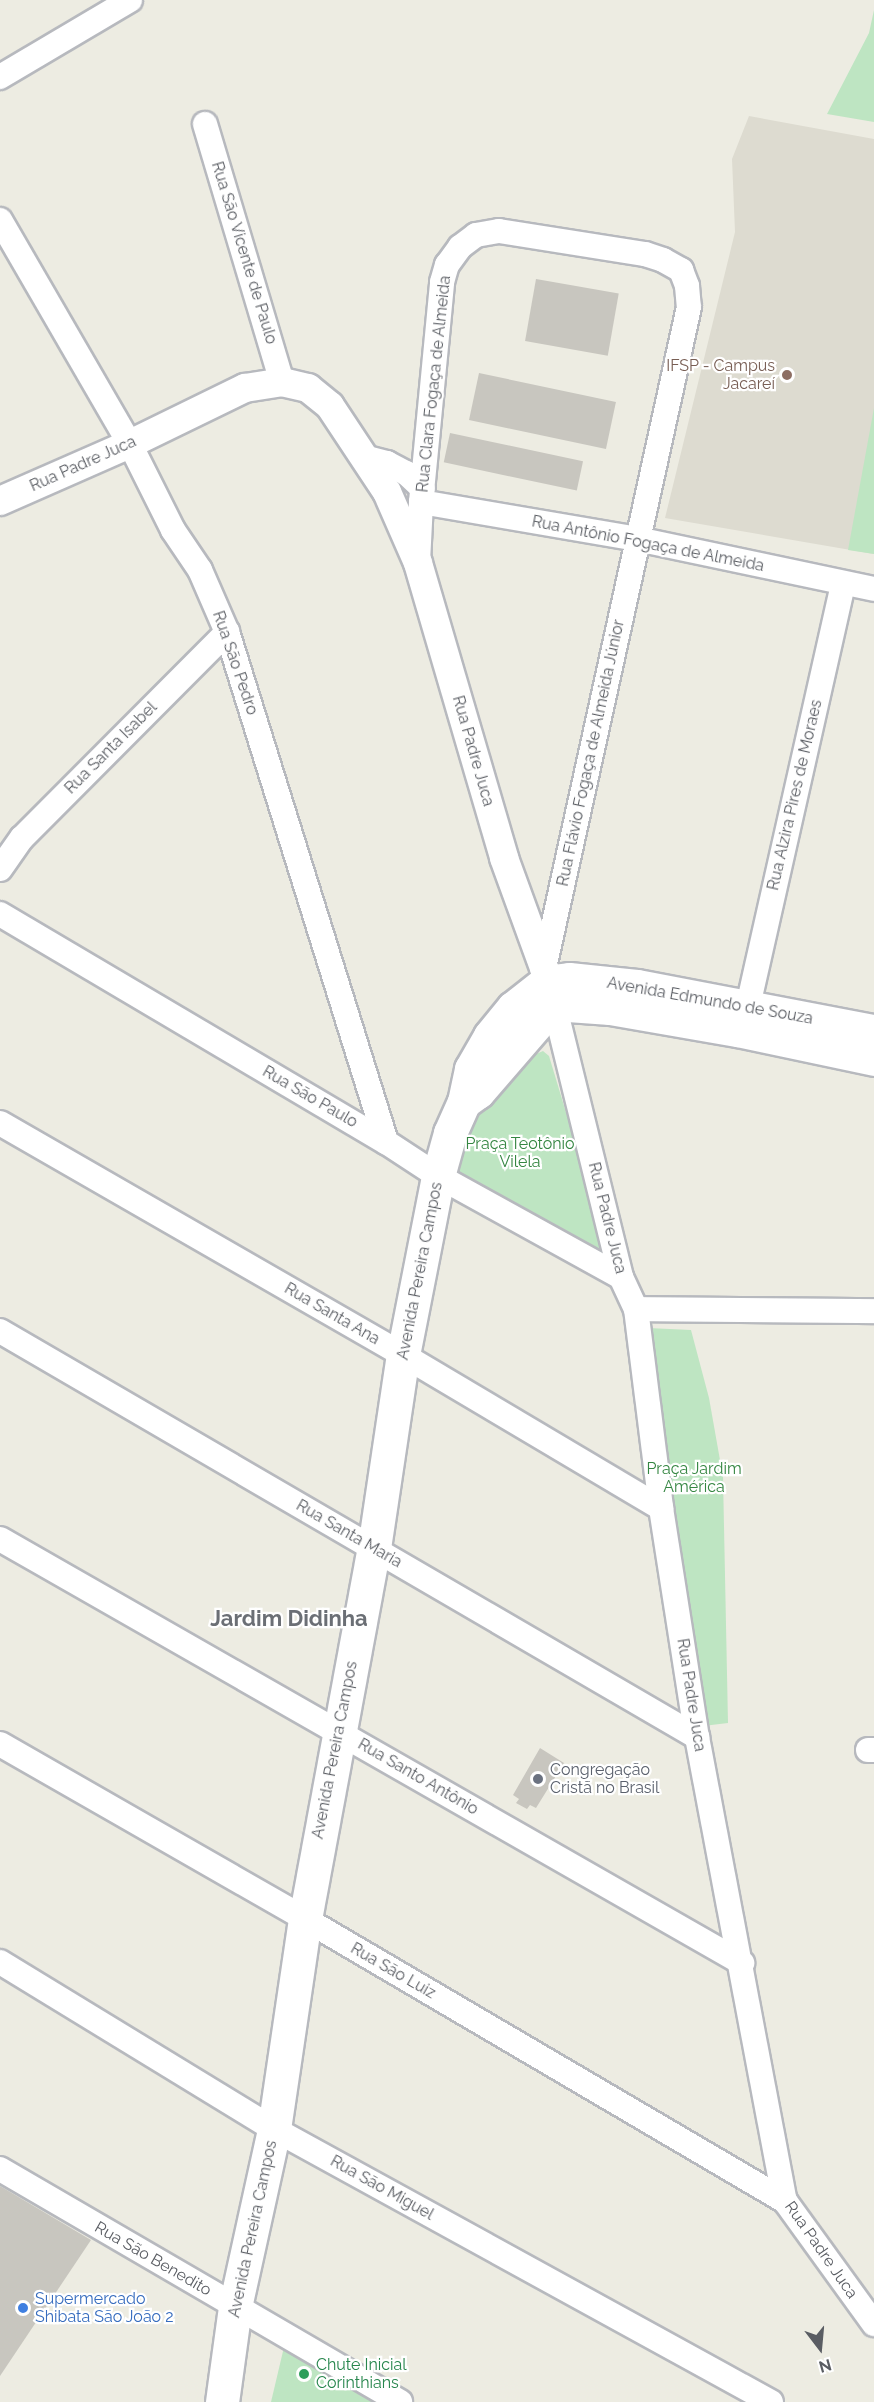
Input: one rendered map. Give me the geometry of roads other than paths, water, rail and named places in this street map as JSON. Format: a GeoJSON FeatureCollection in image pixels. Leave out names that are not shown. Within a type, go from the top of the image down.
{"type":"FeatureCollection","features":[{"type":"Feature","properties":{"kind":"main road","name":"Avenida Edmundo de Souza"},"geometry":{"type":"LineString","coordinates":[[548,985],[569,979],[637,986],[874,1030]]}},
{"type":"Feature","properties":{"kind":"main road","name":"Avenida Edmundo de Souza"},"geometry":{"type":"LineString","coordinates":[[548,985],[609,1008],[738,1030],[874,1059]]}},
{"type":"Feature","properties":{"kind":"main road","name":"Avenida Pereira Campos"},"geometry":{"type":"LineString","coordinates":[[222,2402],[235,2307],[274,2129],[304,1918],[374,1548],[403,1355],[438,1176],[450,1133],[464,1102],[471,1069],[490,1036],[513,1008],[548,985]]}},
{"type":"Feature","properties":{"kind":"street"},"geometry":{"type":"LineString","coordinates":[[0,77],[130,0]]}},
{"type":"Feature","properties":{"kind":"street","name":"Rua São Vicente de Paulo"},"geometry":{"type":"LineString","coordinates":[[205,124],[282,382]]}},
{"type":"Feature","properties":{"kind":"street","name":"Rua São Pedro"},"geometry":{"type":"LineString","coordinates":[[0,220],[130,444],[173,530],[200,570],[227,632],[386,1142]]}},
{"type":"Feature","properties":{"kind":"street","name":"Rua Clara Fogaça de Almeida"},"geometry":{"type":"LineString","coordinates":[[418,563],[442,282],[447,265],[460,247],[476,235],[499,231],[645,254],[663,260],[681,270],[687,286],[689,307],[637,538]]}},
{"type":"Feature","properties":{"kind":"street","name":"Rua Padre Juca"},"geometry":{"type":"LineString","coordinates":[[0,501],[130,444],[245,388],[282,382],[308,388],[330,406],[399,516],[418,563],[504,858],[548,985],[621,1277],[636,1309],[661,1508],[697,1737],[742,1963],[785,2201],[874,2324]]}},
{"type":"Feature","properties":{"kind":"street"},"geometry":{"type":"LineString","coordinates":[[363,457],[387,463],[406,473],[422,496]]}},
{"type":"Feature","properties":{"kind":"street","name":"Rua Antônio Fogaça de Almeida"},"geometry":{"type":"LineString","coordinates":[[422,496],[637,538],[874,589]]}},
{"type":"Feature","properties":{"kind":"street","name":"Rua Flávio Fogaça de Almeida Júnior"},"geometry":{"type":"LineString","coordinates":[[548,985],[637,538]]}},
{"type":"Feature","properties":{"kind":"street","name":"Rua Alzira Pires de Moraes"},"geometry":{"type":"LineString","coordinates":[[748,1006],[843,584]]}},
{"type":"Feature","properties":{"kind":"street","name":"Rua Santa Isabel"},"geometry":{"type":"LineString","coordinates":[[0,869],[22,838],[227,632]]}},
{"type":"Feature","properties":{"kind":"street","name":"Rua São Paulo"},"geometry":{"type":"LineString","coordinates":[[0,914],[386,1142],[438,1176],[621,1277]]}},
{"type":"Feature","properties":{"kind":"street","name":"Rua Santa Ana"},"geometry":{"type":"LineString","coordinates":[[0,1123],[403,1355],[661,1508]]}},
{"type":"Feature","properties":{"kind":"street"},"geometry":{"type":"LineString","coordinates":[[636,1309],[874,1311]]}},
{"type":"Feature","properties":{"kind":"street","name":"Rua Santa Maria"},"geometry":{"type":"LineString","coordinates":[[0,1331],[697,1737]]}},
{"type":"Feature","properties":{"kind":"street","name":"Rua Santo Antônio"},"geometry":{"type":"LineString","coordinates":[[0,1539],[742,1963]]}},
{"type":"Feature","properties":{"kind":"street","name":"Rua São Luiz"},"geometry":{"type":"LineString","coordinates":[[0,1744],[304,1918],[785,2201]]}},
{"type":"Feature","properties":{"kind":"street","name":"Rua São Miguel"},"geometry":{"type":"LineString","coordinates":[[0,1962],[274,2129],[771,2402]]}},
{"type":"Feature","properties":{"kind":"street","name":"Rua São Benedito"},"geometry":{"type":"LineString","coordinates":[[0,2169],[400,2402]]}},
{"type":"Feature","properties":{"kind":"place","name":"IFSP - Campus Jacareí"},"geometry":{"type":"Point","coordinates":[787,375]}},
{"type":"Feature","properties":{"kind":"place","name":"Congregação Cristã no Brasil"},"geometry":{"type":"Point","coordinates":[538,1779]}},
{"type":"Feature","properties":{"kind":"place","name":"Supermercado Shibata São João 2"},"geometry":{"type":"Point","coordinates":[23,2308]}},
{"type":"Feature","properties":{"kind":"place","name":"Chute Inicial Corinthians"},"geometry":{"type":"Point","coordinates":[304,2374]}},
{"type":"Feature","properties":{"kind":"district","name":"Jardim Didinha"},"geometry":{"type":"Point","coordinates":[289,1619]}},
{"type":"Feature","properties":{"kind":"park label","name":"Praça Teotônio Vilela"},"geometry":{"type":"Point","coordinates":[520,1153]}},
{"type":"Feature","properties":{"kind":"park label","name":"Praça Jardim América"},"geometry":{"type":"Point","coordinates":[694,1478]}}]}
